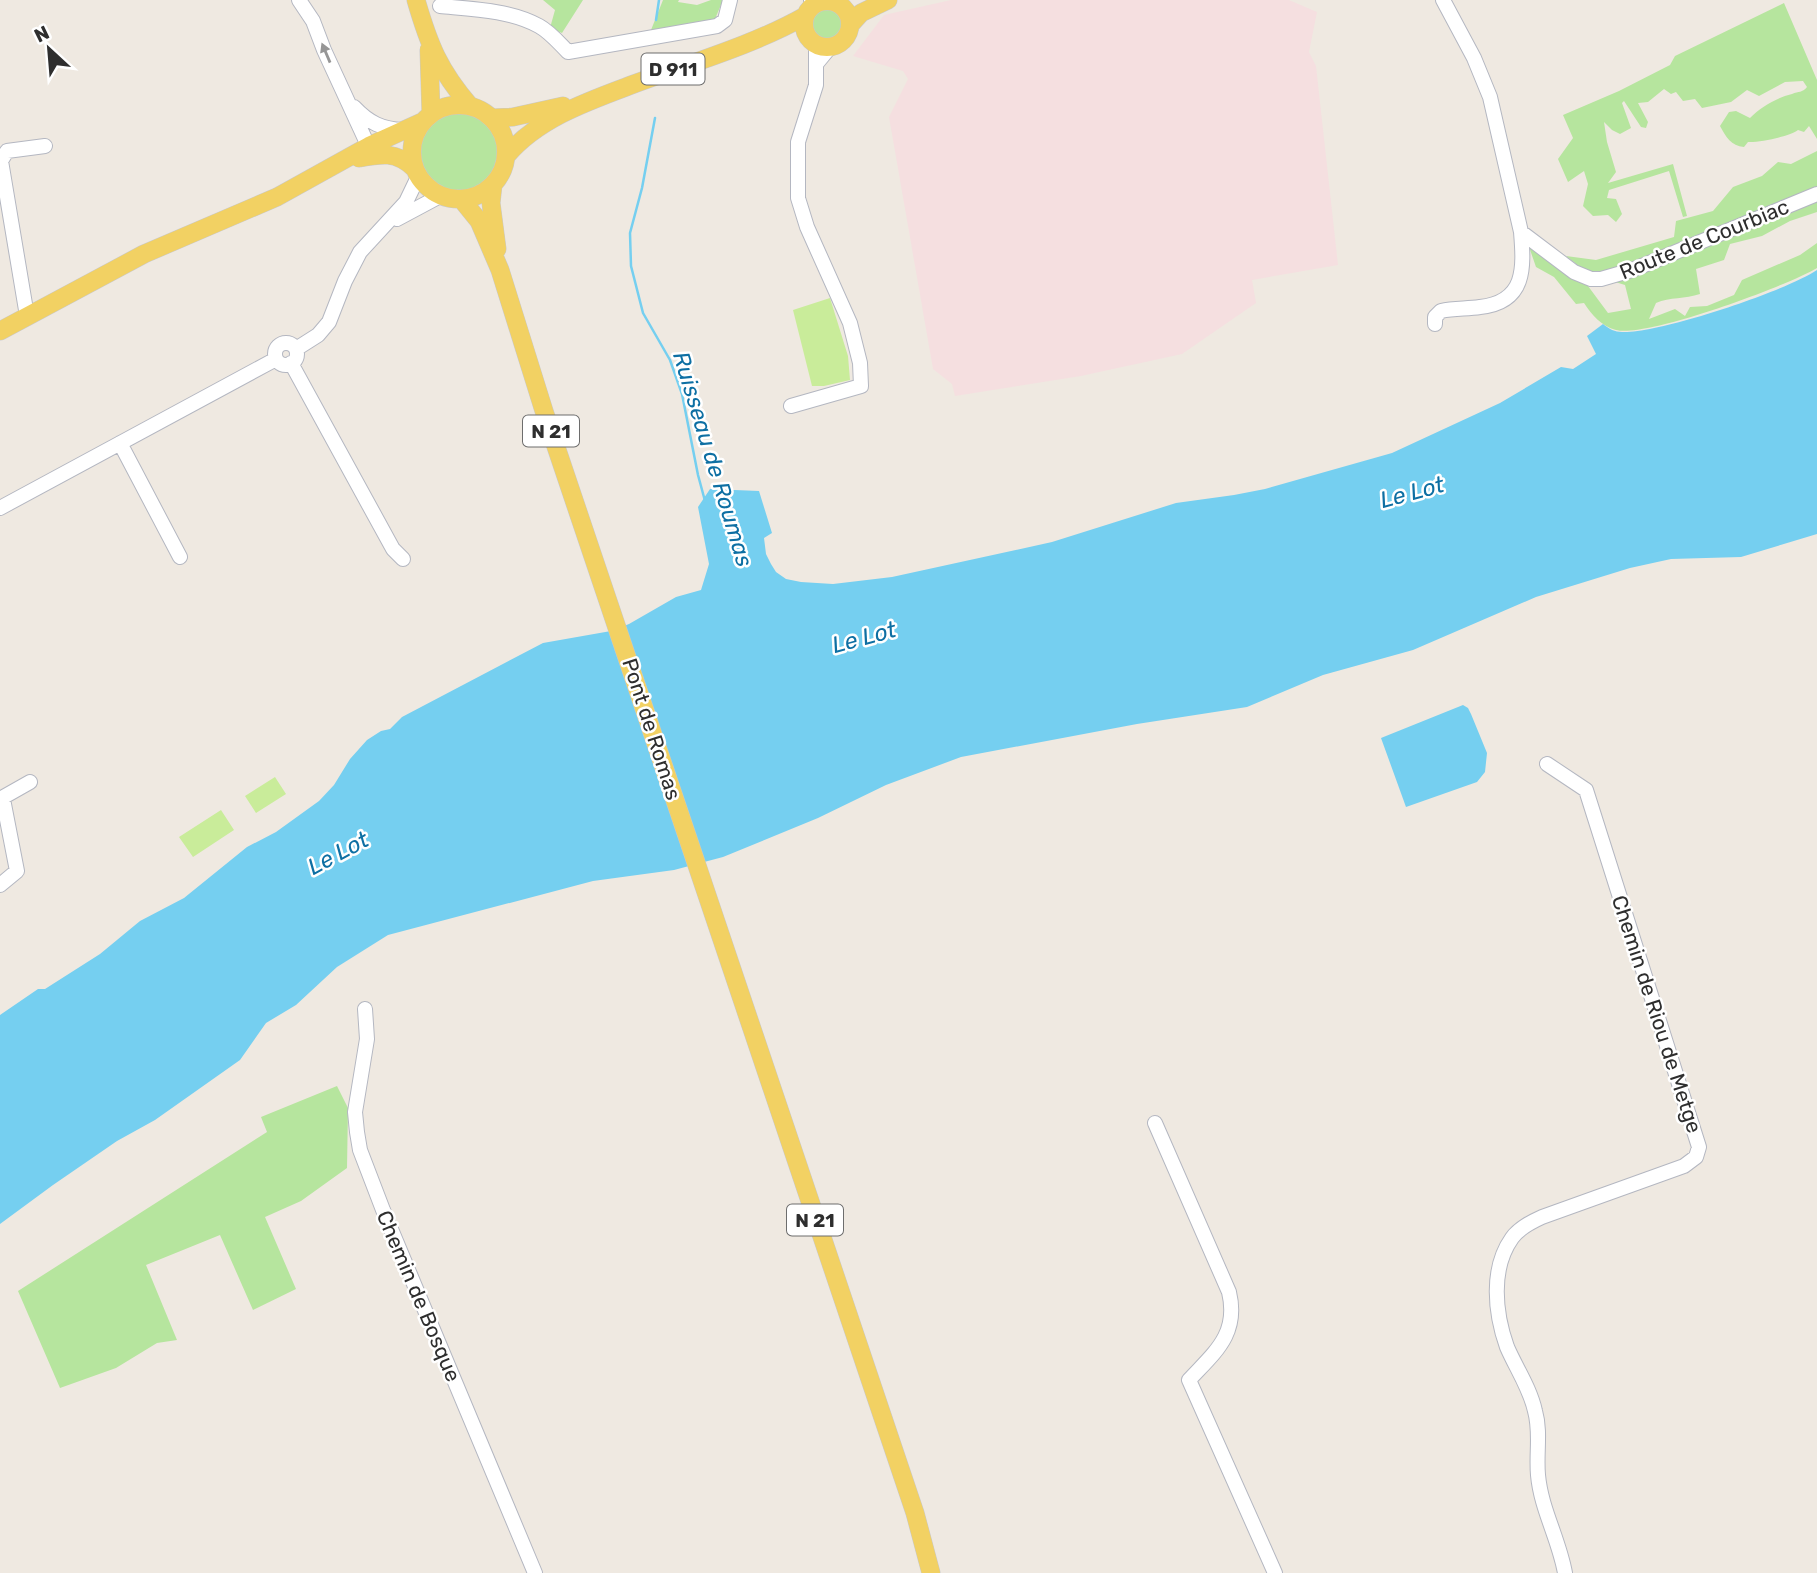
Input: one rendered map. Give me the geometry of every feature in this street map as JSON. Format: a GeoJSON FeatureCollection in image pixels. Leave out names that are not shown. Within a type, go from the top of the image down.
{"type":"FeatureCollection","features":[{"type":"Feature","properties":{"kind":"main road"},"geometry":{"type":"LineString","coordinates":[[371,151],[398,156],[416,172],[425,185],[440,196],[462,200],[474,197],[494,185],[505,166],[505,141],[500,128],[492,118],[470,106],[448,81],[428,39],[416,0]]}},
{"type":"Feature","properties":{"kind":"main road"},"geometry":{"type":"LineString","coordinates":[[864,0],[821,2],[809,8],[804,27],[818,42],[845,37],[850,25],[862,13],[888,0]]}},
{"type":"Feature","properties":{"kind":"main road"},"geometry":{"type":"LineString","coordinates":[[833,2],[849,17],[850,25]]}},
{"type":"Feature","properties":{"kind":"main road","name":"D 911"},"geometry":{"type":"LineString","coordinates":[[506,155],[536,127],[591,100],[755,38],[809,8]]}},
{"type":"Feature","properties":{"kind":"main road","name":"D 911"},"geometry":{"type":"LineString","coordinates":[[755,38],[790,35],[818,42]]}},
{"type":"Feature","properties":{"kind":"main road"},"geometry":{"type":"LineString","coordinates":[[416,172],[412,145],[426,118],[431,78],[428,39]]}},
{"type":"Feature","properties":{"kind":"main road","name":"D 911"},"geometry":{"type":"LineString","coordinates":[[492,118],[513,117],[591,100]]}},
{"type":"Feature","properties":{"kind":"main road"},"geometry":{"type":"LineString","coordinates":[[0,331],[144,254],[277,197],[342,162],[371,151],[443,107],[456,104],[470,106]]}},
{"type":"Feature","properties":{"kind":"main road","name":"N 21"},"geometry":{"type":"LineString","coordinates":[[494,185],[491,203],[500,270]]}},
{"type":"Feature","properties":{"kind":"main road","name":"N 21"},"geometry":{"type":"LineString","coordinates":[[462,200],[479,221],[500,270]]}},
{"type":"Feature","properties":{"kind":"main road","name":"Pont de Romas"},"geometry":{"type":"LineString","coordinates":[[500,270],[544,411],[915,1513],[931,1573]]}},
{"type":"Feature","properties":{"kind":"street"},"geometry":{"type":"LineString","coordinates":[[299,0],[313,21],[371,151]]}},
{"type":"Feature","properties":{"kind":"street"},"geometry":{"type":"LineString","coordinates":[[440,6],[500,13],[522,19],[539,26],[568,52],[717,26],[725,20],[730,0]]}},
{"type":"Feature","properties":{"kind":"street"},"geometry":{"type":"LineString","coordinates":[[1436,324],[1435,317],[1441,311],[1493,305],[1512,293],[1522,274],[1521,232],[1490,97],[1474,58],[1443,0]]}},
{"type":"Feature","properties":{"kind":"street"},"geometry":{"type":"LineString","coordinates":[[791,406],[861,386],[860,363],[850,323],[807,227],[798,198],[796,179],[799,142],[816,85],[818,42]]}},
{"type":"Feature","properties":{"kind":"street"},"geometry":{"type":"LineString","coordinates":[[346,98],[370,122],[387,129],[404,131]]}},
{"type":"Feature","properties":{"kind":"street"},"geometry":{"type":"LineString","coordinates":[[27,316],[1,162],[7,151],[45,146]]}},
{"type":"Feature","properties":{"kind":"street"},"geometry":{"type":"LineString","coordinates":[[294,356],[329,322],[360,252],[406,202],[416,172]]}},
{"type":"Feature","properties":{"kind":"street","name":"Route de Courbiac"},"geometry":{"type":"LineString","coordinates":[[1521,232],[1574,272],[1591,279],[1601,279],[1688,248],[1744,222],[1817,194]]}},
{"type":"Feature","properties":{"kind":"street"},"geometry":{"type":"LineString","coordinates":[[387,225],[440,196]]}},
{"type":"Feature","properties":{"kind":"street"},"geometry":{"type":"LineString","coordinates":[[0,508],[276,359],[275,349],[281,344],[291,344],[294,356],[393,549],[403,559]]}},
{"type":"Feature","properties":{"kind":"street"},"geometry":{"type":"LineString","coordinates":[[120,443],[180,557]]}},
{"type":"Feature","properties":{"kind":"street","name":"Chemin de Riou de Metge"},"geometry":{"type":"LineString","coordinates":[[1547,764],[1586,790],[1699,1147],[1696,1157],[1684,1166],[1526,1225],[1512,1237],[1502,1257],[1496,1288],[1499,1324],[1535,1408],[1539,1428],[1538,1476],[1547,1518],[1557,1541],[1565,1573]]}},
{"type":"Feature","properties":{"kind":"street"},"geometry":{"type":"LineString","coordinates":[[0,885],[17,871],[1,799],[30,782]]}},
{"type":"Feature","properties":{"kind":"street","name":"Chemin de Bosque"},"geometry":{"type":"LineString","coordinates":[[365,1009],[367,1039],[355,1112],[360,1150],[535,1573]]}},
{"type":"Feature","properties":{"kind":"street"},"geometry":{"type":"LineString","coordinates":[[1155,1123],[1229,1292],[1234,1311],[1229,1330],[1213,1355],[1189,1380],[1275,1573]]}},
{"type":"Feature","properties":{"kind":"shaded area"},"geometry":{"type":"Polygon","coordinates":[[[951,0],[1289,0],[1317,12],[1309,52],[1316,66],[1338,265],[1252,280],[1256,303],[1182,354],[1081,376],[955,396],[952,384],[933,369],[889,117],[908,79],[903,71],[853,56],[884,15],[951,0]]]}},
{"type":"Feature","properties":{"kind":"green space"},"geometry":{"type":"Polygon","coordinates":[[[543,0],[583,0],[562,33],[550,28],[555,10],[543,0]]]}},
{"type":"Feature","properties":{"kind":"green space"},"geometry":{"type":"Polygon","coordinates":[[[663,0],[679,0],[678,2],[697,5],[711,0],[723,0],[715,19],[651,30],[663,0]]]}},
{"type":"Feature","properties":{"kind":"green space"},"geometry":{"type":"Polygon","coordinates":[[[1784,3],[1817,80],[1817,139],[1809,126],[1804,132],[1798,130],[1774,139],[1748,142],[1744,147],[1732,143],[1720,126],[1729,112],[1736,111],[1750,118],[1775,100],[1804,90],[1807,87],[1803,81],[1785,82],[1759,96],[1747,90],[1731,102],[1702,108],[1695,99],[1683,101],[1676,92],[1671,94],[1664,89],[1648,102],[1638,103],[1648,122],[1646,128],[1641,127],[1624,101],[1622,103],[1631,128],[1620,134],[1604,122],[1616,172],[1608,183],[1673,164],[1687,216],[1683,217],[1669,171],[1609,190],[1607,198],[1616,199],[1622,214],[1616,222],[1608,215],[1593,216],[1583,206],[1588,184],[1584,171],[1568,182],[1558,159],[1573,138],[1563,115],[1619,91],[1670,65],[1675,56],[1784,3]]]}},
{"type":"Feature","properties":{"kind":"green space"},"geometry":{"type":"Polygon","coordinates":[[[827,8],[839,13],[844,25],[839,37],[827,42],[815,37],[810,25],[815,13],[827,8]]]}},
{"type":"Feature","properties":{"kind":"green space"},"geometry":{"type":"Polygon","coordinates":[[[460,111],[475,114],[488,123],[497,136],[500,151],[497,166],[488,179],[475,188],[460,191],[445,188],[432,179],[423,166],[420,151],[423,136],[432,123],[445,114],[460,111]]]}},
{"type":"Feature","properties":{"kind":"green space"},"geometry":{"type":"Polygon","coordinates":[[[1817,151],[1817,212],[1790,221],[1762,236],[1730,244],[1724,260],[1696,269],[1700,294],[1656,303],[1649,319],[1675,309],[1685,316],[1690,307],[1707,306],[1734,295],[1742,280],[1800,255],[1817,243],[1817,268],[1777,286],[1685,319],[1632,330],[1616,330],[1597,320],[1584,303],[1576,304],[1554,277],[1536,267],[1527,241],[1588,286],[1608,313],[1631,309],[1625,285],[1589,274],[1566,256],[1596,260],[1674,237],[1676,221],[1713,211],[1733,187],[1762,176],[1778,162],[1791,164],[1817,151]]]}},
{"type":"Feature","properties":{"kind":"green space"},"geometry":{"type":"Polygon","coordinates":[[[830,298],[848,356],[850,380],[812,386],[793,310],[830,298]]]}},
{"type":"Feature","properties":{"kind":"green space"},"geometry":{"type":"Polygon","coordinates":[[[275,777],[286,794],[256,813],[245,796],[275,777]]]}},
{"type":"Feature","properties":{"kind":"green space"},"geometry":{"type":"Polygon","coordinates":[[[221,810],[234,830],[193,857],[179,837],[221,810]]]}},
{"type":"Feature","properties":{"kind":"green space"},"geometry":{"type":"Polygon","coordinates":[[[337,1086],[348,1108],[347,1168],[301,1201],[265,1217],[296,1289],[253,1310],[220,1235],[146,1265],[177,1340],[157,1343],[116,1368],[60,1388],[18,1291],[267,1132],[261,1117],[337,1086]]]}},
{"type":"Feature","properties":{"kind":"water","name":"Le Lot"},"geometry":{"type":"Polygon","coordinates":[[[1817,270],[1817,534],[1741,557],[1671,559],[1630,568],[1536,597],[1413,650],[1323,675],[1247,707],[1137,724],[961,757],[886,785],[818,818],[723,857],[674,870],[593,881],[388,935],[337,967],[296,1005],[266,1023],[240,1060],[155,1120],[117,1141],[0,1224],[0,1015],[38,989],[45,989],[100,954],[140,921],[184,898],[247,847],[276,832],[319,801],[367,740],[390,729],[402,717],[543,643],[611,631],[629,624],[676,597],[701,590],[709,564],[698,507],[710,489],[759,491],[772,533],[764,538],[766,554],[776,572],[786,579],[833,584],[892,577],[1052,542],[1176,503],[1265,489],[1392,453],[1500,403],[1561,367],[1573,369],[1596,354],[1587,336],[1603,324],[1622,332],[1639,331],[1691,319],[1779,289],[1817,270]]]}},
{"type":"Feature","properties":{"kind":"water"},"geometry":{"type":"Polygon","coordinates":[[[1463,705],[1468,708],[1487,753],[1485,772],[1477,782],[1406,807],[1381,738],[1463,705]]]}},
{"type":"Feature","properties":{"kind":"waterway","name":"Ruisseau de Roumas"},"geometry":{"type":"LineString","coordinates":[[656,20],[659,0]]}},
{"type":"Feature","properties":{"kind":"waterway","name":"Ruisseau de Roumas"},"geometry":{"type":"LineString","coordinates":[[655,118],[642,188],[630,233],[631,266],[643,313],[670,360],[682,394],[705,501]]}}]}
